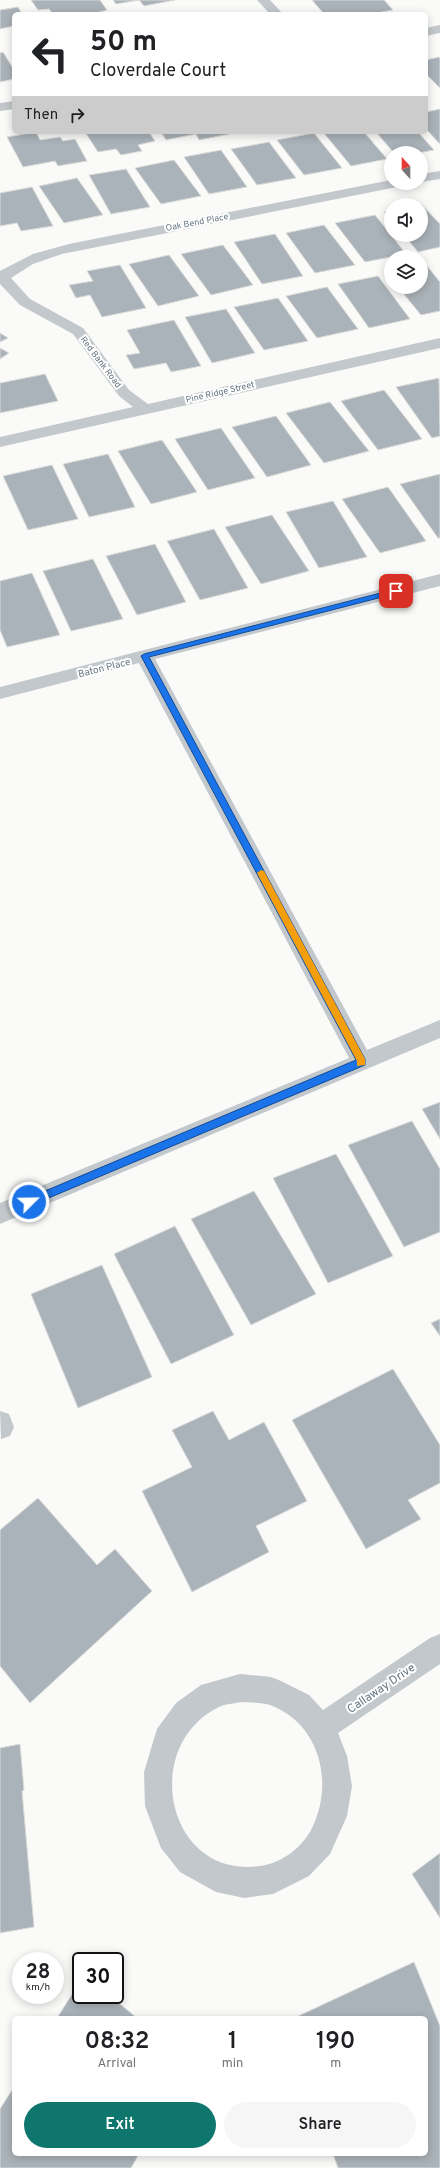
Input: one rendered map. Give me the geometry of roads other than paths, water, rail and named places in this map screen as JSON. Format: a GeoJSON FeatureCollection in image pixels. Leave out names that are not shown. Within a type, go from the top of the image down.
{"type":"FeatureCollection","features":[{"type":"Feature","properties":{"kind":"street"},"geometry":{"type":"LineString","coordinates":[[263,0],[275,12]]}},
{"type":"Feature","properties":{"kind":"street"},"geometry":{"type":"LineString","coordinates":[[428,32],[440,29]]}},
{"type":"Feature","properties":{"kind":"street"},"geometry":{"type":"LineString","coordinates":[[0,108],[12,105]]}},
{"type":"Feature","properties":{"kind":"street"},"geometry":{"type":"LineString","coordinates":[[428,177],[440,174]]}},
{"type":"Feature","properties":{"kind":"street","name":"Oak Bend Place"},"geometry":{"type":"LineString","coordinates":[[1,277],[40,256],[79,246],[384,186]]}},
{"type":"Feature","properties":{"kind":"street","name":"Red Bank Road"},"geometry":{"type":"LineString","coordinates":[[1,277],[25,302],[78,331],[124,393],[145,409]]}},
{"type":"Feature","properties":{"kind":"street","name":"Pine Ridge Street"},"geometry":{"type":"LineString","coordinates":[[0,442],[440,343]]}},
{"type":"Feature","properties":{"kind":"street","name":"Baton Place"},"geometry":{"type":"LineString","coordinates":[[0,693],[440,580]]}},
{"type":"Feature","properties":{"kind":"street"},"geometry":{"type":"LineString","coordinates":[[144,656],[362,1062]]}},
{"type":"Feature","properties":{"kind":"street"},"geometry":{"type":"LineString","coordinates":[[0,1214],[440,1029]]}},
{"type":"Feature","properties":{"kind":"street","name":"Callaway Drive"},"geometry":{"type":"LineString","coordinates":[[321,1728],[440,1648]]}},
{"type":"Feature","properties":{"kind":"street"},"geometry":{"type":"LineString","coordinates":[[240,1688],[271,1691],[299,1705],[321,1728],[333,1756],[338,1786],[333,1816],[320,1844],[299,1866],[273,1879],[244,1883],[216,1877],[190,1862],[171,1838],[159,1806],[158,1772],[167,1740],[186,1713],[211,1695],[240,1688]]}}]}
